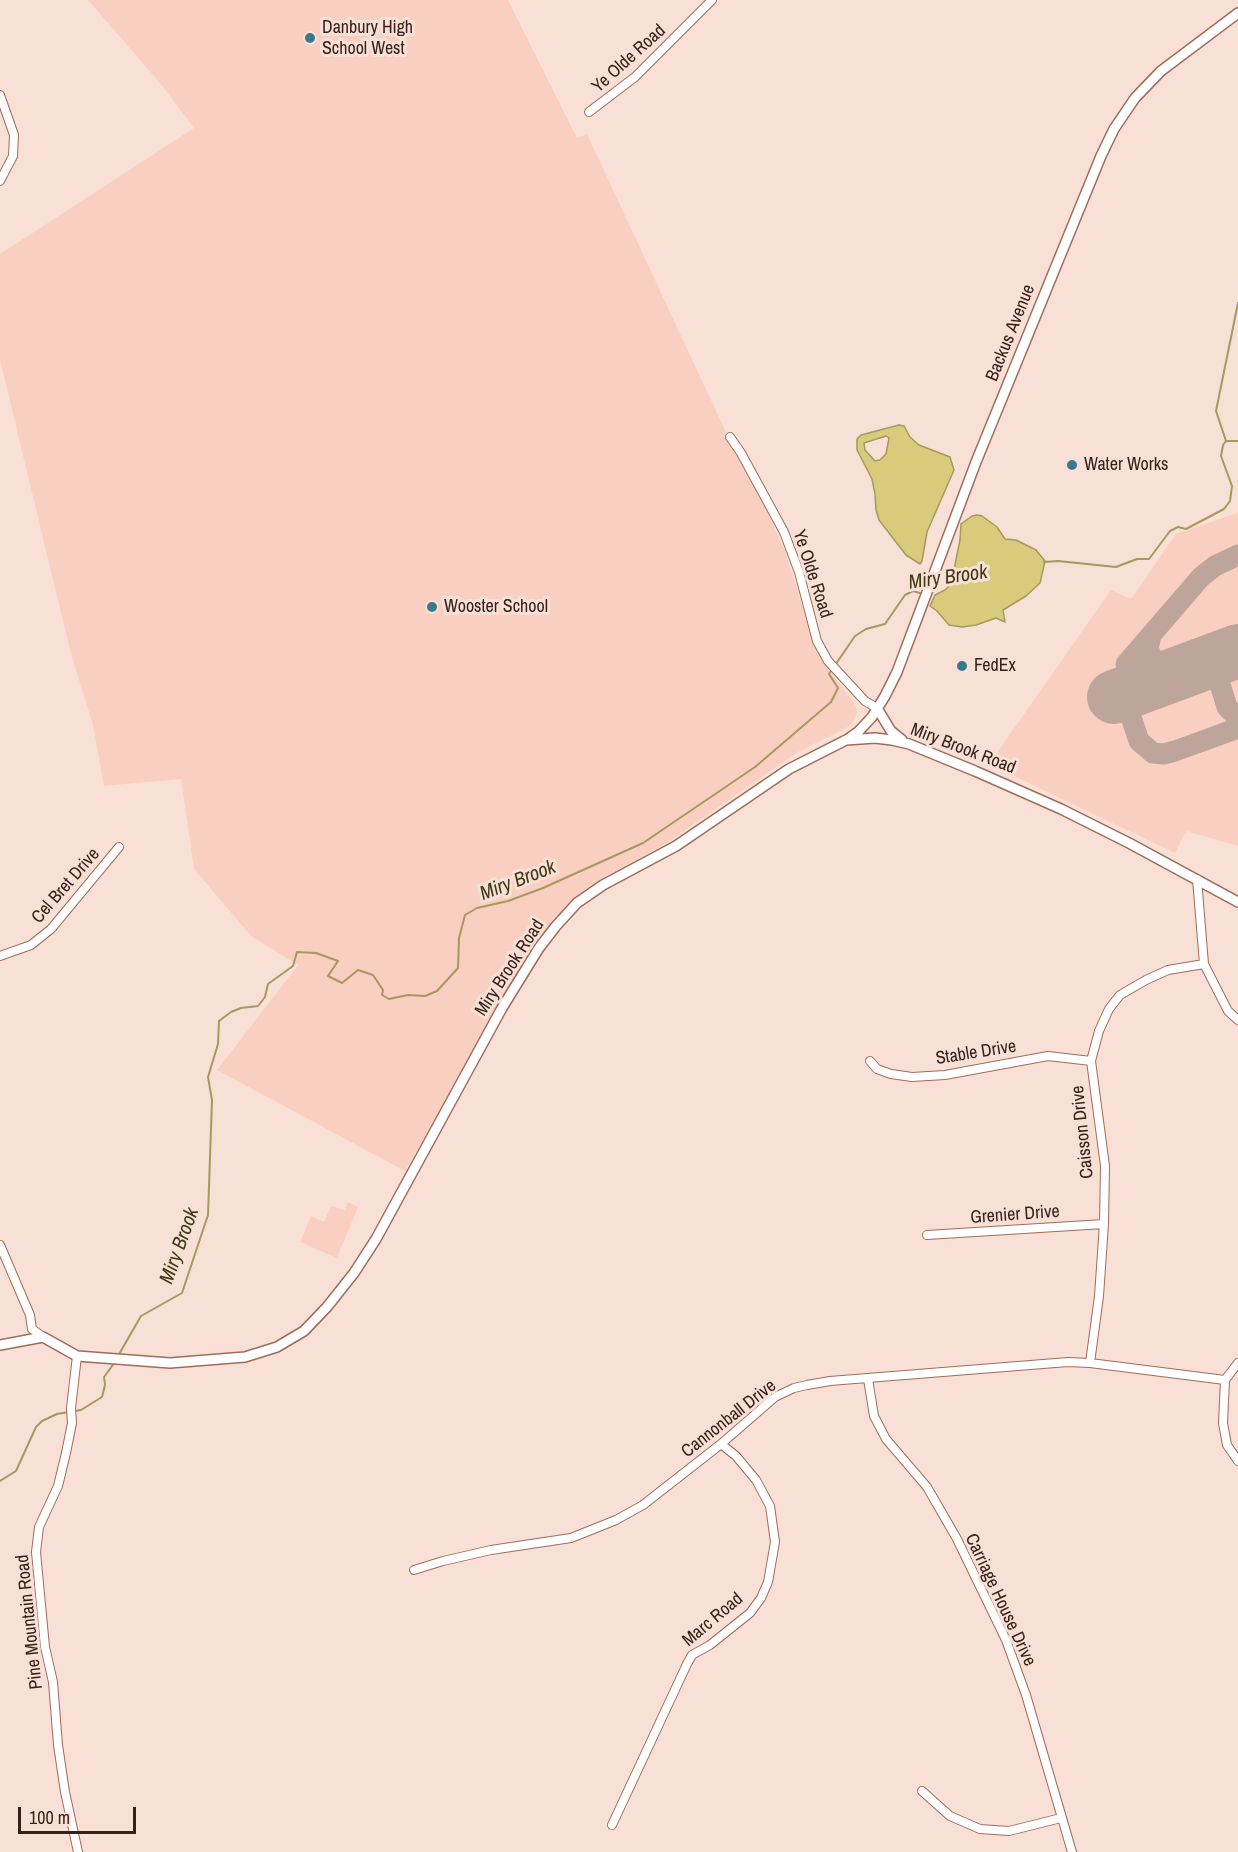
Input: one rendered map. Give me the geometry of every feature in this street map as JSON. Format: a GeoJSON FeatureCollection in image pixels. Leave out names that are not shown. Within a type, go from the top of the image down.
{"type":"FeatureCollection","features":[{"type":"Feature","properties":{"kind":"main road","name":"Backus Avenue"},"geometry":{"type":"LineString","coordinates":[[846,740],[858,732],[877,708],[897,672],[985,442],[1114,129],[1135,98],[1161,71],[1238,13]]}},
{"type":"Feature","properties":{"kind":"main road"},"geometry":{"type":"LineString","coordinates":[[877,708],[891,731],[909,744]]}},
{"type":"Feature","properties":{"kind":"main road","name":"Miry Brook Road"},"geometry":{"type":"LineString","coordinates":[[43,1336],[78,1356],[170,1363],[245,1357],[277,1347],[304,1331],[354,1273],[376,1239],[502,1008],[555,926],[577,903],[603,885],[676,846],[789,769],[846,740],[875,738],[909,744],[1051,804],[1130,843],[1238,902]]}},
{"type":"Feature","properties":{"kind":"main road"},"geometry":{"type":"LineString","coordinates":[[0,1345],[43,1336]]}},
{"type":"Feature","properties":{"kind":"street","name":"Ye Olde Road"},"geometry":{"type":"LineString","coordinates":[[589,112],[635,77],[712,0]]}},
{"type":"Feature","properties":{"kind":"street"},"geometry":{"type":"LineString","coordinates":[[0,95],[14,135],[13,156],[0,181]]}},
{"type":"Feature","properties":{"kind":"street","name":"Ye Olde Road"},"geometry":{"type":"LineString","coordinates":[[730,437],[784,532],[799,572],[817,641],[837,672],[865,701],[877,708]]}},
{"type":"Feature","properties":{"kind":"street","name":"Cel Bret Drive"},"geometry":{"type":"LineString","coordinates":[[0,956],[31,945],[51,929],[119,847]]}},
{"type":"Feature","properties":{"kind":"street"},"geometry":{"type":"LineString","coordinates":[[1197,879],[1204,964],[1228,1011],[1238,1020]]}},
{"type":"Feature","properties":{"kind":"street","name":"Caisson Drive"},"geometry":{"type":"LineString","coordinates":[[1090,1363],[1100,1296],[1104,1224],[1105,1166],[1091,1061],[1099,1031],[1109,1009],[1120,995],[1168,970],[1204,964]]}},
{"type":"Feature","properties":{"kind":"street","name":"Stable Drive"},"geometry":{"type":"LineString","coordinates":[[870,1061],[877,1069],[912,1077],[945,1075],[1048,1056],[1091,1061]]}},
{"type":"Feature","properties":{"kind":"street","name":"Grenier Drive"},"geometry":{"type":"LineString","coordinates":[[927,1235],[1104,1224]]}},
{"type":"Feature","properties":{"kind":"street"},"geometry":{"type":"LineString","coordinates":[[0,1245],[30,1315],[32,1329],[43,1336]]}},
{"type":"Feature","properties":{"kind":"street","name":"Pine Mountain Road"},"geometry":{"type":"LineString","coordinates":[[78,1356],[71,1408],[72,1423],[66,1454],[58,1486],[39,1527],[36,1552],[45,1647],[53,1682],[64,1792],[78,1852]]}},
{"type":"Feature","properties":{"kind":"street","name":"Cannonball Drive"},"geometry":{"type":"LineString","coordinates":[[414,1570],[443,1560],[490,1550],[571,1538],[616,1520],[643,1505],[721,1444],[775,1397],[794,1388],[830,1381],[1068,1362],[1225,1380]]}},
{"type":"Feature","properties":{"kind":"street"},"geometry":{"type":"LineString","coordinates":[[1238,1363],[1225,1380],[1223,1423],[1227,1445],[1238,1461]]}},
{"type":"Feature","properties":{"kind":"street","name":"Carriage House Drive"},"geometry":{"type":"LineString","coordinates":[[868,1379],[873,1416],[886,1439],[927,1487],[957,1539],[1006,1640],[1026,1695],[1072,1852]]}},
{"type":"Feature","properties":{"kind":"street","name":"Marc Road"},"geometry":{"type":"LineString","coordinates":[[612,1825],[692,1655],[710,1645],[750,1613],[761,1598],[768,1582],[775,1542],[770,1506],[756,1480],[736,1456],[721,1444]]}},
{"type":"Feature","properties":{"kind":"street"},"geometry":{"type":"LineString","coordinates":[[922,1791],[950,1816],[980,1829],[1009,1832],[1061,1818]]}},
{"type":"Feature","properties":{"kind":"shaded area","name":"Wooster School"},"geometry":{"type":"Polygon","coordinates":[[[88,0],[508,0],[577,138],[587,134],[737,456],[767,511],[785,551],[818,655],[856,706],[855,719],[848,727],[798,752],[665,844],[600,879],[580,893],[556,917],[537,941],[512,981],[405,1171],[217,1070],[298,965],[251,936],[194,869],[181,779],[104,786],[93,725],[71,654],[0,360],[0,254],[194,128],[160,83],[88,0]]]}},
{"type":"Feature","properties":{"kind":"shaded area"},"geometry":{"type":"Polygon","coordinates":[[[899,425],[904,426],[910,437],[919,445],[950,457],[954,470],[927,532],[920,564],[906,555],[879,520],[872,479],[857,450],[857,439],[861,435],[899,425]],[[886,436],[864,443],[865,450],[875,461],[880,460],[886,454],[889,438],[886,436]]]}},
{"type":"Feature","properties":{"kind":"shaded area"},"geometry":{"type":"Polygon","coordinates":[[[1238,511],[1238,846],[1186,831],[1175,853],[989,764],[1111,590],[1131,599],[1176,534],[1238,511]]]}},
{"type":"Feature","properties":{"kind":"shaded area"},"geometry":{"type":"Polygon","coordinates":[[[977,515],[997,527],[1005,539],[1016,540],[1036,550],[1045,561],[1040,583],[1026,596],[1003,610],[1005,622],[996,618],[976,625],[962,627],[949,625],[930,606],[935,595],[951,584],[961,524],[977,515]]]}},
{"type":"Feature","properties":{"kind":"shaded area"},"geometry":{"type":"Polygon","coordinates":[[[348,1202],[358,1207],[337,1258],[300,1242],[311,1216],[324,1222],[331,1206],[345,1210],[348,1202]]]}},
{"type":"Feature","properties":{"kind":"waterway","name":"Miry Brook"},"geometry":{"type":"LineString","coordinates":[[1226,441],[1216,411],[1238,303]]}},
{"type":"Feature","properties":{"kind":"waterway","name":"Miry Brook"},"geometry":{"type":"LineString","coordinates":[[1044,562],[1058,561],[1116,567],[1137,559],[1149,559],[1170,531],[1178,527],[1186,529],[1224,509],[1230,501],[1232,486],[1221,456],[1223,445],[1226,441],[1238,441]]}},
{"type":"Feature","properties":{"kind":"waterway","name":"Miry Brook"},"geometry":{"type":"LineString","coordinates":[[118,1356],[141,1316],[182,1293],[208,1215],[212,1100],[208,1077],[218,1044],[219,1021],[241,1008],[258,1006],[265,997],[268,984],[293,966],[297,952],[316,953],[338,961],[328,976],[342,983],[358,970],[373,975],[383,990],[382,995],[389,999],[408,995],[425,996],[437,991],[458,968],[459,938],[465,915],[477,908],[508,901],[543,888],[643,843],[755,767],[831,702],[838,688],[829,674],[855,636],[866,629],[885,624],[905,595],[913,591],[923,594]]}},
{"type":"Feature","properties":{"kind":"waterway","name":"Miry Brook"},"geometry":{"type":"LineString","coordinates":[[0,1481],[16,1471],[36,1427],[42,1421],[57,1414],[81,1410],[102,1397],[104,1377],[115,1362]]}},
{"type":"Feature","properties":{"kind":"taxiway"},"geometry":{"type":"LineString","coordinates":[[1126,664],[1201,577],[1215,566],[1238,555]]}},
{"type":"Feature","properties":{"kind":"taxiway"},"geometry":{"type":"LineString","coordinates":[[1151,635],[1148,649],[1155,663],[1168,670],[1187,670]]}},
{"type":"Feature","properties":{"kind":"taxiway"},"geometry":{"type":"LineString","coordinates":[[1236,652],[1223,664],[1219,681],[1227,707],[1238,718]]}},
{"type":"Feature","properties":{"kind":"taxiway"},"geometry":{"type":"LineString","coordinates":[[1144,686],[1134,697],[1130,714],[1139,741],[1153,753],[1164,754],[1175,751],[1238,728]]}},
{"type":"Feature","properties":{"kind":"runway"},"geometry":{"type":"LineString","coordinates":[[1114,697],[1238,651]]}},
{"type":"Feature","properties":{"kind":"place","name":"Danbury High School West"},"geometry":{"type":"Point","coordinates":[310,38]}},
{"type":"Feature","properties":{"kind":"place","name":"Water Works"},"geometry":{"type":"Point","coordinates":[1072,465]}},
{"type":"Feature","properties":{"kind":"place","name":"Wooster School"},"geometry":{"type":"Point","coordinates":[432,607]}},
{"type":"Feature","properties":{"kind":"place","name":"FedEx"},"geometry":{"type":"Point","coordinates":[962,666]}}]}
